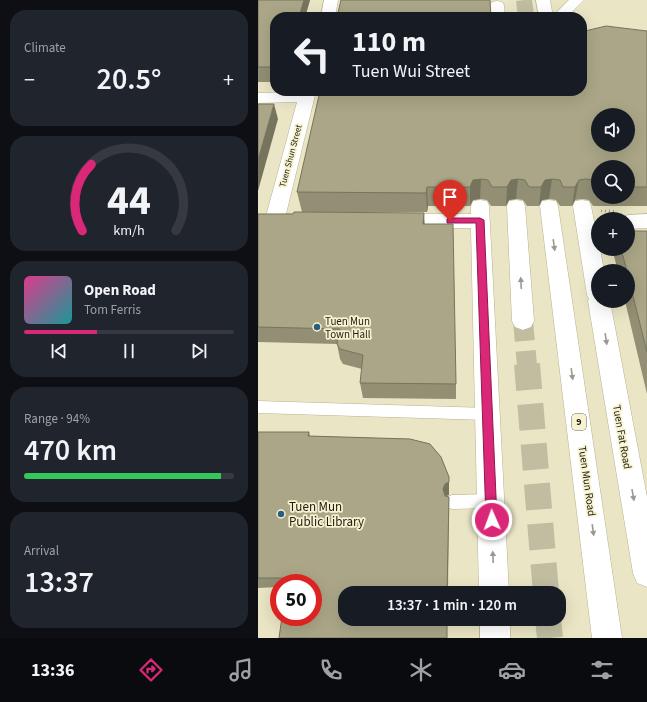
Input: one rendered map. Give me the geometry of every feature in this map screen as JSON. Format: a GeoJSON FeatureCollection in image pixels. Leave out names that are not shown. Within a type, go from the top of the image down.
{"type":"FeatureCollection","features":[{"type":"Feature","properties":{"kind":"main road"},"geometry":{"type":"LineString","coordinates":[[329,12],[331,0]]}},
{"type":"Feature","properties":{"kind":"main road"},"geometry":{"type":"LineString","coordinates":[[543,0],[545,12]]}},
{"type":"Feature","properties":{"kind":"main road"},"geometry":{"type":"LineString","coordinates":[[564,12],[573,2]]}},
{"type":"Feature","properties":{"kind":"main road"},"geometry":{"type":"LineString","coordinates":[[258,98],[282,96]]}},
{"type":"Feature","properties":{"kind":"main road","name":"Tuen Shun Street"},"geometry":{"type":"LineString","coordinates":[[306,96],[270,220],[314,221]]}},
{"type":"Feature","properties":{"kind":"main road"},"geometry":{"type":"LineString","coordinates":[[516,206],[523,322]]}},
{"type":"Feature","properties":{"kind":"main road","name":"Tuen Mun Road"},"geometry":{"type":"LineString","coordinates":[[549,206],[608,638]]}},
{"type":"Feature","properties":{"kind":"main road"},"geometry":{"type":"LineString","coordinates":[[374,221],[480,213],[494,586]]}},
{"type":"Feature","properties":{"kind":"main road"},"geometry":{"type":"LineString","coordinates":[[588,216],[594,264]]}},
{"type":"Feature","properties":{"kind":"main road"},"geometry":{"type":"LineString","coordinates":[[635,222],[647,222]]}},
{"type":"Feature","properties":{"kind":"main road","name":"Tuen Fat Road"},"geometry":{"type":"LineString","coordinates":[[600,308],[647,573]]}},
{"type":"Feature","properties":{"kind":"main road"},"geometry":{"type":"LineString","coordinates":[[495,626],[496,638]]}},
{"type":"Feature","properties":{"kind":"lane"},"geometry":{"type":"LineString","coordinates":[[258,407],[488,414]]}},
{"type":"Feature","properties":{"kind":"lane"},"geometry":{"type":"LineString","coordinates":[[452,502],[491,501]]}},
{"type":"Feature","properties":{"kind":"building"},"geometry":{"type":"Polygon","coordinates":[[[258,0],[304,0],[300,12],[270,12],[270,67],[258,67],[258,0]]]}},
{"type":"Feature","properties":{"kind":"building"},"geometry":{"type":"Polygon","coordinates":[[[341,0],[490,0],[491,12],[338,12],[341,0]]]}},
{"type":"Feature","properties":{"kind":"building"},"geometry":{"type":"Polygon","coordinates":[[[606,26],[647,31],[647,187],[635,187],[635,160],[591,160],[591,180],[579,180],[575,187],[563,187],[560,180],[552,179],[545,180],[541,187],[529,187],[525,180],[518,179],[511,180],[507,187],[492,187],[488,180],[481,179],[473,180],[470,187],[427,187],[426,193],[297,192],[319,96],[587,96],[587,31],[606,26]]]}},
{"type":"Feature","properties":{"kind":"building"},"geometry":{"type":"Polygon","coordinates":[[[258,104],[274,104],[258,160],[258,104]]]}},
{"type":"Feature","properties":{"kind":"building","name":"Tuen Mun Town Hall"},"geometry":{"type":"Polygon","coordinates":[[[294,212],[424,213],[423,224],[453,224],[456,384],[360,383],[363,355],[340,349],[337,344],[340,329],[258,327],[258,214],[293,214],[294,212]]]}},
{"type":"Feature","properties":{"kind":"building"},"geometry":{"type":"Polygon","coordinates":[[[635,231],[647,231],[647,352],[635,304],[635,264],[625,264],[623,256],[635,256],[635,231]]]}},
{"type":"Feature","properties":{"kind":"building"},"geometry":{"type":"Polygon","coordinates":[[[258,432],[309,432],[308,436],[410,439],[430,444],[441,457],[449,477],[449,482],[445,484],[443,489],[445,496],[449,497],[447,586],[338,586],[338,626],[447,626],[447,638],[279,638],[281,626],[322,626],[322,574],[270,574],[270,578],[258,578],[258,432]]]}},
{"type":"Feature","properties":{"kind":"tunnel"},"geometry":{"type":"LineString","coordinates":[[524,0],[525,12]]}},
{"type":"Feature","properties":{"kind":"tunnel"},"geometry":{"type":"LineString","coordinates":[[523,321],[527,365]]}},
{"type":"Feature","properties":{"kind":"tunnel"},"geometry":{"type":"LineString","coordinates":[[527,364],[545,586]]}},
{"type":"Feature","properties":{"kind":"tunnel"},"geometry":{"type":"LineString","coordinates":[[549,626],[550,638]]}},
{"type":"Feature","properties":{"kind":"place","name":"Tuen Mun Town Hall"},"geometry":{"type":"Point","coordinates":[317,327]}},
{"type":"Feature","properties":{"kind":"place","name":"Tuen Mun Public Library"},"geometry":{"type":"Point","coordinates":[281,514]}},
{"type":"Feature","properties":{"kind":"route"},"geometry":{"type":"LineString","coordinates":[[450,221],[480,220],[492,520]]}}]}
